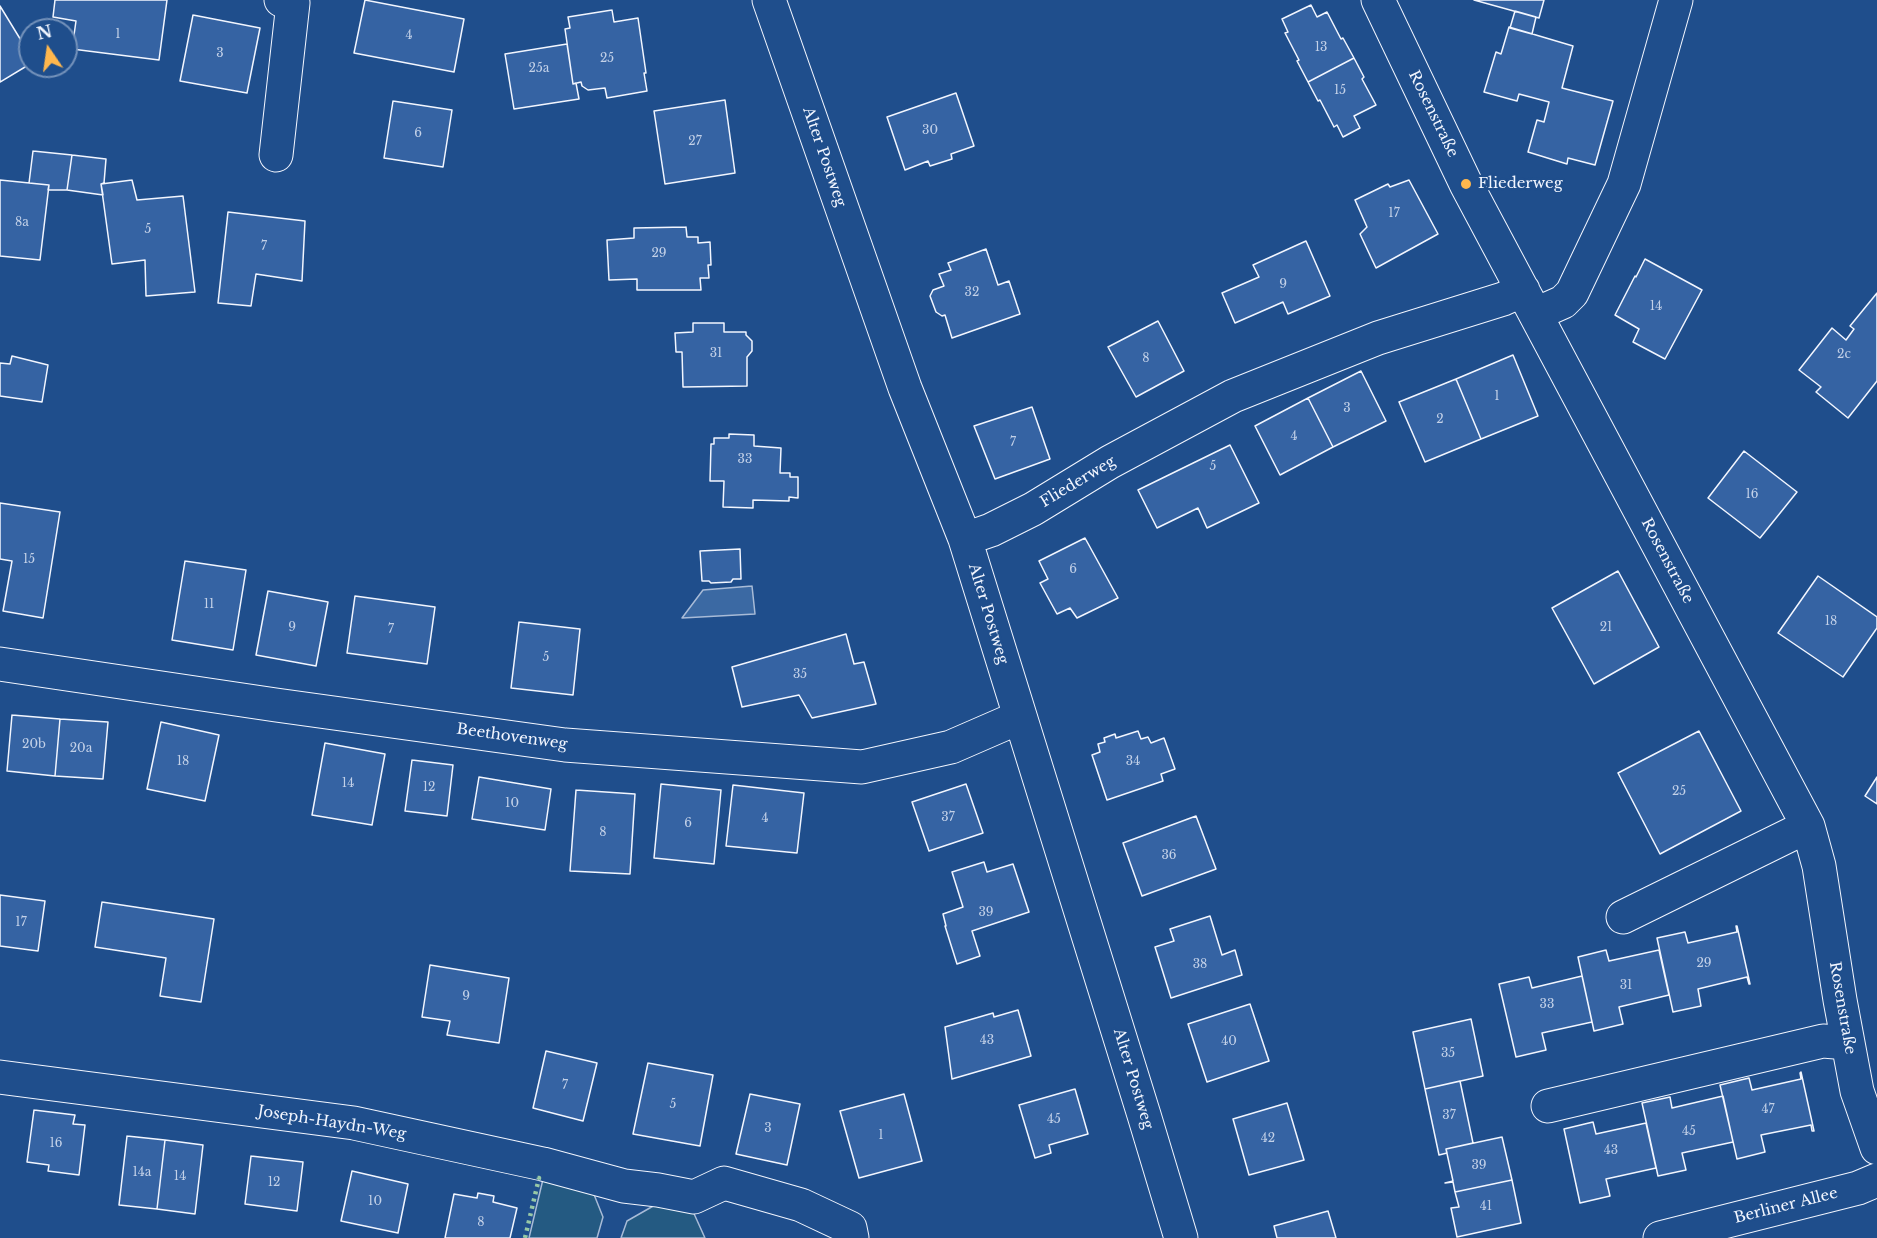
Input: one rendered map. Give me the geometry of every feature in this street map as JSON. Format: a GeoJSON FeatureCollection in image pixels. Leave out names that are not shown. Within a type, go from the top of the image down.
{"type":"FeatureCollection","features":[{"type":"Feature","properties":{"kind":"street"},"geometry":{"type":"LineString","coordinates":[[276,155],[293,3],[281,0]]}},
{"type":"Feature","properties":{"kind":"street","name":"Alter Postweg"},"geometry":{"type":"LineString","coordinates":[[769,0],[905,388],[965,539],[1181,1238]]}},
{"type":"Feature","properties":{"kind":"street","name":"Rosenstraße"},"geometry":{"type":"LineString","coordinates":[[1378,0],[1467,184],[1808,826],[1819,866],[1857,1091],[1877,1148]]}},
{"type":"Feature","properties":{"kind":"street","name":"Fliederweg"},"geometry":{"type":"LineString","coordinates":[[965,539],[991,530],[1033,509],[1110,462],[1233,396],[1378,338],[1503,300],[1563,302],[1572,293],[1624,184],[1676,0]]}},
{"type":"Feature","properties":{"kind":"street","name":"Beethovenweg"},"geometry":{"type":"LineString","coordinates":[[0,664],[565,745],[862,767],[951,747],[1020,717]]}},
{"type":"Feature","properties":{"kind":"street"},"geometry":{"type":"LineString","coordinates":[[1623,917],[1808,826]]}},
{"type":"Feature","properties":{"kind":"street"},"geometry":{"type":"LineString","coordinates":[[1548,1106],[1823,1041],[1848,1043]]}},
{"type":"Feature","properties":{"kind":"street","name":"Joseph-Haydn-Weg"},"geometry":{"type":"LineString","coordinates":[[0,1077],[354,1123],[543,1164],[624,1186],[694,1197],[724,1183],[801,1204],[849,1228],[852,1238]]}},
{"type":"Feature","properties":{"kind":"street","name":"Berliner Allee"},"geometry":{"type":"LineString","coordinates":[[1660,1238],[1858,1188],[1877,1180]]}},
{"type":"Feature","properties":{"kind":"shaded area"},"geometry":{"type":"Polygon","coordinates":[[[752,586],[755,614],[682,618],[703,590],[752,586]]]}},
{"type":"Feature","properties":{"kind":"shaded area"},"geometry":{"type":"Polygon","coordinates":[[[544,1175],[591,1187],[603,1217],[597,1238],[529,1238],[544,1175]]]}},
{"type":"Feature","properties":{"kind":"shaded area"},"geometry":{"type":"Polygon","coordinates":[[[662,1201],[691,1207],[705,1238],[621,1238],[627,1221],[662,1201]]]}},
{"type":"Feature","properties":{"kind":"building"},"geometry":{"type":"Polygon","coordinates":[[[55,0],[167,0],[159,60],[78,50],[78,18],[53,17],[55,0]]]}},
{"type":"Feature","properties":{"kind":"building"},"geometry":{"type":"Polygon","coordinates":[[[365,0],[464,19],[454,72],[354,53],[365,0]]]}},
{"type":"Feature","properties":{"kind":"building"},"geometry":{"type":"Polygon","coordinates":[[[1474,0],[1544,0],[1539,18],[1474,0]]]}},
{"type":"Feature","properties":{"kind":"building"},"geometry":{"type":"Polygon","coordinates":[[[1311,5],[1317,17],[1327,12],[1354,58],[1308,82],[1285,33],[1288,32],[1282,19],[1311,5]]]}},
{"type":"Feature","properties":{"kind":"building"},"geometry":{"type":"Polygon","coordinates":[[[0,6],[18,35],[18,71],[0,82],[0,6]]]}},
{"type":"Feature","properties":{"kind":"building"},"geometry":{"type":"Polygon","coordinates":[[[612,10],[614,22],[638,18],[647,91],[607,98],[605,88],[588,90],[582,86],[581,82],[573,84],[565,29],[570,28],[568,17],[612,10]]]}},
{"type":"Feature","properties":{"kind":"building"},"geometry":{"type":"Polygon","coordinates":[[[1515,11],[1536,17],[1532,34],[1510,28],[1515,11]]]}},
{"type":"Feature","properties":{"kind":"building"},"geometry":{"type":"Polygon","coordinates":[[[193,15],[260,28],[247,93],[180,81],[193,15]]]}},
{"type":"Feature","properties":{"kind":"building"},"geometry":{"type":"Polygon","coordinates":[[[1509,27],[1573,46],[1562,88],[1613,101],[1595,165],[1568,158],[1567,164],[1528,152],[1537,120],[1544,122],[1549,102],[1519,94],[1517,101],[1484,92],[1496,52],[1501,54],[1509,27]]]}},
{"type":"Feature","properties":{"kind":"building"},"geometry":{"type":"Polygon","coordinates":[[[567,44],[573,84],[576,83],[579,99],[514,109],[505,54],[567,44]]]}},
{"type":"Feature","properties":{"kind":"building"},"geometry":{"type":"Polygon","coordinates":[[[1354,58],[1376,105],[1354,116],[1360,128],[1343,137],[1337,125],[1334,127],[1308,82],[1354,58]]]}},
{"type":"Feature","properties":{"kind":"building"},"geometry":{"type":"Polygon","coordinates":[[[956,93],[974,146],[951,154],[952,159],[930,166],[928,161],[905,170],[887,117],[956,93]]]}},
{"type":"Feature","properties":{"kind":"building"},"geometry":{"type":"Polygon","coordinates":[[[725,100],[735,173],[665,184],[654,111],[725,100]]]}},
{"type":"Feature","properties":{"kind":"building"},"geometry":{"type":"Polygon","coordinates":[[[393,101],[452,110],[443,167],[384,158],[393,101]]]}},
{"type":"Feature","properties":{"kind":"building"},"geometry":{"type":"Polygon","coordinates":[[[33,151],[72,155],[67,190],[48,190],[49,185],[29,183],[33,151]]]}},
{"type":"Feature","properties":{"kind":"building"},"geometry":{"type":"Polygon","coordinates":[[[72,155],[106,159],[104,183],[101,184],[103,195],[67,190],[72,155]]]}},
{"type":"Feature","properties":{"kind":"building"},"geometry":{"type":"Polygon","coordinates":[[[0,180],[49,185],[40,260],[0,256],[0,180]]]}},
{"type":"Feature","properties":{"kind":"building"},"geometry":{"type":"Polygon","coordinates":[[[132,180],[137,200],[183,196],[195,292],[146,296],[145,260],[112,264],[101,184],[132,180]]]}},
{"type":"Feature","properties":{"kind":"building"},"geometry":{"type":"Polygon","coordinates":[[[1409,180],[1438,234],[1376,268],[1360,234],[1367,227],[1355,200],[1388,184],[1390,187],[1409,180]]]}},
{"type":"Feature","properties":{"kind":"building"},"geometry":{"type":"Polygon","coordinates":[[[228,212],[305,221],[302,281],[256,274],[251,306],[218,303],[228,212]]]}},
{"type":"Feature","properties":{"kind":"building"},"geometry":{"type":"Polygon","coordinates":[[[686,227],[687,237],[698,237],[698,243],[710,242],[709,278],[700,278],[701,290],[637,290],[637,279],[609,280],[607,240],[634,238],[634,228],[686,227]]]}},
{"type":"Feature","properties":{"kind":"building"},"geometry":{"type":"Polygon","coordinates":[[[1306,241],[1330,296],[1288,314],[1283,302],[1235,323],[1222,293],[1259,277],[1253,265],[1306,241]]]}},
{"type":"Feature","properties":{"kind":"building"},"geometry":{"type":"Polygon","coordinates":[[[986,249],[998,285],[1009,281],[1020,314],[952,338],[945,315],[942,316],[936,312],[930,296],[933,290],[944,286],[939,274],[951,270],[948,263],[986,249]]]}},
{"type":"Feature","properties":{"kind":"building"},"geometry":{"type":"Polygon","coordinates":[[[1645,259],[1702,290],[1665,359],[1633,342],[1639,329],[1615,315],[1645,259]]]}},
{"type":"Feature","properties":{"kind":"building"},"geometry":{"type":"Polygon","coordinates":[[[1877,293],[1877,381],[1848,418],[1816,392],[1821,387],[1799,370],[1832,328],[1846,340],[1854,329],[1850,326],[1877,293]]]}},
{"type":"Feature","properties":{"kind":"building"},"geometry":{"type":"Polygon","coordinates":[[[1158,321],[1184,371],[1136,397],[1108,347],[1158,321]]]}},
{"type":"Feature","properties":{"kind":"building"},"geometry":{"type":"Polygon","coordinates":[[[693,323],[724,323],[724,332],[746,332],[752,341],[752,351],[747,357],[747,386],[683,387],[682,352],[676,352],[675,333],[693,332],[693,323]]]}},
{"type":"Feature","properties":{"kind":"building"},"geometry":{"type":"Polygon","coordinates":[[[1513,355],[1538,416],[1481,439],[1456,379],[1513,355]]]}},
{"type":"Feature","properties":{"kind":"building"},"geometry":{"type":"Polygon","coordinates":[[[12,356],[48,365],[42,402],[0,396],[0,363],[10,364],[12,356]]]}},
{"type":"Feature","properties":{"kind":"building"},"geometry":{"type":"Polygon","coordinates":[[[1361,371],[1386,421],[1333,447],[1308,398],[1361,371]]]}},
{"type":"Feature","properties":{"kind":"building"},"geometry":{"type":"Polygon","coordinates":[[[1456,379],[1481,439],[1425,462],[1399,402],[1456,379]]]}},
{"type":"Feature","properties":{"kind":"building"},"geometry":{"type":"Polygon","coordinates":[[[1308,398],[1333,447],[1280,475],[1255,426],[1308,398]]]}},
{"type":"Feature","properties":{"kind":"building"},"geometry":{"type":"Polygon","coordinates":[[[1032,407],[1050,459],[995,479],[974,426],[1032,407]]]}},
{"type":"Feature","properties":{"kind":"building"},"geometry":{"type":"Polygon","coordinates":[[[729,434],[754,435],[754,446],[781,448],[780,473],[790,473],[790,477],[798,477],[798,498],[789,497],[789,501],[753,500],[753,508],[723,507],[724,481],[710,481],[711,444],[714,444],[714,438],[729,438],[729,434]]]}},
{"type":"Feature","properties":{"kind":"building"},"geometry":{"type":"Polygon","coordinates":[[[1230,445],[1259,503],[1207,528],[1198,508],[1157,528],[1138,490],[1230,445]]]}},
{"type":"Feature","properties":{"kind":"building"},"geometry":{"type":"Polygon","coordinates":[[[1744,451],[1797,492],[1760,538],[1708,498],[1744,451]]]}},
{"type":"Feature","properties":{"kind":"building"},"geometry":{"type":"Polygon","coordinates":[[[0,503],[60,512],[43,618],[3,611],[12,561],[0,559],[0,503]]]}},
{"type":"Feature","properties":{"kind":"building"},"geometry":{"type":"Polygon","coordinates":[[[1085,538],[1118,598],[1077,618],[1070,608],[1057,614],[1040,583],[1048,579],[1039,561],[1085,538]]]}},
{"type":"Feature","properties":{"kind":"building"},"geometry":{"type":"Polygon","coordinates":[[[740,549],[741,579],[733,579],[731,582],[702,581],[700,551],[740,549]]]}},
{"type":"Feature","properties":{"kind":"building"},"geometry":{"type":"Polygon","coordinates":[[[185,561],[246,570],[233,650],[172,640],[185,561]]]}},
{"type":"Feature","properties":{"kind":"building"},"geometry":{"type":"Polygon","coordinates":[[[1618,571],[1659,647],[1594,684],[1552,608],[1618,571]]]}},
{"type":"Feature","properties":{"kind":"building"},"geometry":{"type":"Polygon","coordinates":[[[1818,576],[1877,617],[1877,628],[1843,677],[1778,633],[1818,576]]]}},
{"type":"Feature","properties":{"kind":"building"},"geometry":{"type":"Polygon","coordinates":[[[268,591],[328,602],[316,666],[256,655],[268,591]]]}},
{"type":"Feature","properties":{"kind":"building"},"geometry":{"type":"Polygon","coordinates":[[[355,596],[435,607],[427,664],[347,653],[355,596]]]}},
{"type":"Feature","properties":{"kind":"building"},"geometry":{"type":"Polygon","coordinates":[[[519,622],[580,629],[573,695],[511,688],[519,622]]]}},
{"type":"Feature","properties":{"kind":"building"},"geometry":{"type":"Polygon","coordinates":[[[846,634],[854,664],[864,662],[876,704],[812,718],[799,695],[742,707],[732,667],[846,634]]]}},
{"type":"Feature","properties":{"kind":"building"},"geometry":{"type":"Polygon","coordinates":[[[12,715],[60,719],[55,776],[7,771],[12,715]]]}},
{"type":"Feature","properties":{"kind":"building"},"geometry":{"type":"Polygon","coordinates":[[[60,719],[108,722],[103,779],[55,776],[60,719]]]}},
{"type":"Feature","properties":{"kind":"building"},"geometry":{"type":"Polygon","coordinates":[[[161,722],[219,735],[205,801],[147,789],[161,722]]]}},
{"type":"Feature","properties":{"kind":"building"},"geometry":{"type":"Polygon","coordinates":[[[1138,731],[1141,739],[1148,737],[1151,743],[1164,738],[1175,769],[1161,774],[1163,781],[1107,800],[1092,755],[1100,752],[1098,744],[1105,742],[1104,738],[1115,734],[1116,738],[1138,731]]]}},
{"type":"Feature","properties":{"kind":"building"},"geometry":{"type":"Polygon","coordinates":[[[1699,731],[1741,811],[1660,854],[1618,773],[1699,731]]]}},
{"type":"Feature","properties":{"kind":"building"},"geometry":{"type":"Polygon","coordinates":[[[325,743],[385,754],[372,825],[312,815],[325,743]]]}},
{"type":"Feature","properties":{"kind":"building"},"geometry":{"type":"Polygon","coordinates":[[[412,760],[453,765],[447,816],[405,811],[412,760]]]}},
{"type":"Feature","properties":{"kind":"building"},"geometry":{"type":"Polygon","coordinates":[[[479,777],[551,789],[545,830],[472,819],[479,777]]]}},
{"type":"Feature","properties":{"kind":"building"},"geometry":{"type":"Polygon","coordinates":[[[1877,777],[1877,804],[1865,796],[1877,777]]]}},
{"type":"Feature","properties":{"kind":"building"},"geometry":{"type":"Polygon","coordinates":[[[661,784],[721,790],[714,864],[654,858],[661,784]]]}},
{"type":"Feature","properties":{"kind":"building"},"geometry":{"type":"Polygon","coordinates":[[[966,784],[983,833],[929,851],[912,802],[966,784]]]}},
{"type":"Feature","properties":{"kind":"building"},"geometry":{"type":"Polygon","coordinates":[[[733,785],[804,793],[797,853],[726,846],[733,785]]]}},
{"type":"Feature","properties":{"kind":"building"},"geometry":{"type":"Polygon","coordinates":[[[576,790],[635,794],[630,874],[570,871],[576,790]]]}},
{"type":"Feature","properties":{"kind":"building"},"geometry":{"type":"Polygon","coordinates":[[[1196,816],[1216,869],[1142,896],[1123,843],[1196,816]]]}},
{"type":"Feature","properties":{"kind":"building"},"geometry":{"type":"Polygon","coordinates":[[[984,862],[987,872],[1013,864],[1029,912],[972,931],[980,956],[957,964],[943,914],[963,907],[952,872],[984,862]]]}},
{"type":"Feature","properties":{"kind":"building"},"geometry":{"type":"Polygon","coordinates":[[[0,895],[45,901],[38,951],[0,946],[0,895]]]}},
{"type":"Feature","properties":{"kind":"building"},"geometry":{"type":"Polygon","coordinates":[[[102,902],[214,919],[201,1002],[160,996],[166,958],[95,947],[102,902]]]}},
{"type":"Feature","properties":{"kind":"building"},"geometry":{"type":"Polygon","coordinates":[[[1210,916],[1222,955],[1235,950],[1242,975],[1171,998],[1155,947],[1174,941],[1170,929],[1210,916]]]}},
{"type":"Feature","properties":{"kind":"building"},"geometry":{"type":"Polygon","coordinates":[[[1736,926],[1750,984],[1747,977],[1698,989],[1701,1006],[1673,1012],[1657,938],[1685,932],[1688,943],[1737,932],[1736,926]]]}},
{"type":"Feature","properties":{"kind":"building"},"geometry":{"type":"Polygon","coordinates":[[[1606,950],[1609,961],[1659,950],[1669,995],[1619,1007],[1623,1024],[1594,1031],[1578,957],[1606,950]]]}},
{"type":"Feature","properties":{"kind":"building"},"geometry":{"type":"Polygon","coordinates":[[[430,965],[509,978],[499,1043],[447,1035],[450,1021],[422,1017],[430,965]]]}},
{"type":"Feature","properties":{"kind":"building"},"geometry":{"type":"Polygon","coordinates":[[[1582,976],[1592,1022],[1542,1033],[1546,1050],[1516,1057],[1499,984],[1529,977],[1532,988],[1582,976]]]}},
{"type":"Feature","properties":{"kind":"building"},"geometry":{"type":"Polygon","coordinates":[[[1250,1004],[1269,1061],[1207,1082],[1188,1024],[1250,1004]]]}},
{"type":"Feature","properties":{"kind":"building"},"geometry":{"type":"Polygon","coordinates":[[[1018,1010],[1031,1056],[952,1079],[945,1027],[993,1013],[994,1017],[1018,1010]]]}},
{"type":"Feature","properties":{"kind":"building"},"geometry":{"type":"Polygon","coordinates":[[[1471,1019],[1483,1076],[1425,1089],[1413,1032],[1471,1019]]]}},
{"type":"Feature","properties":{"kind":"building"},"geometry":{"type":"Polygon","coordinates":[[[546,1051],[597,1063],[583,1121],[533,1108],[546,1051]]]}},
{"type":"Feature","properties":{"kind":"building"},"geometry":{"type":"Polygon","coordinates":[[[648,1063],[713,1075],[700,1146],[633,1134],[648,1063]]]}},
{"type":"Feature","properties":{"kind":"building"},"geometry":{"type":"Polygon","coordinates":[[[1801,1072],[1814,1131],[1811,1125],[1761,1135],[1765,1152],[1737,1159],[1720,1085],[1749,1078],[1752,1090],[1801,1079],[1801,1072]]]}},
{"type":"Feature","properties":{"kind":"building"},"geometry":{"type":"Polygon","coordinates":[[[1460,1081],[1473,1143],[1446,1149],[1447,1153],[1439,1155],[1425,1089],[1460,1081]]]}},
{"type":"Feature","properties":{"kind":"building"},"geometry":{"type":"Polygon","coordinates":[[[1075,1089],[1088,1134],[1049,1145],[1051,1153],[1035,1158],[1019,1105],[1075,1089]]]}},
{"type":"Feature","properties":{"kind":"building"},"geometry":{"type":"Polygon","coordinates":[[[750,1094],[800,1104],[787,1165],[736,1154],[750,1094]]]}},
{"type":"Feature","properties":{"kind":"building"},"geometry":{"type":"Polygon","coordinates":[[[904,1094],[922,1161],[859,1178],[840,1111],[904,1094]]]}},
{"type":"Feature","properties":{"kind":"building"},"geometry":{"type":"Polygon","coordinates":[[[1723,1096],[1733,1142],[1682,1153],[1686,1170],[1658,1176],[1642,1103],[1670,1097],[1672,1108],[1723,1096]]]}},
{"type":"Feature","properties":{"kind":"building"},"geometry":{"type":"Polygon","coordinates":[[[1287,1103],[1304,1160],[1249,1175],[1233,1119],[1287,1103]]]}},
{"type":"Feature","properties":{"kind":"building"},"geometry":{"type":"Polygon","coordinates":[[[34,1110],[75,1115],[73,1124],[85,1125],[79,1175],[48,1171],[49,1165],[27,1162],[34,1110]]]}},
{"type":"Feature","properties":{"kind":"building"},"geometry":{"type":"Polygon","coordinates":[[[1593,1122],[1596,1134],[1646,1123],[1656,1168],[1606,1179],[1610,1196],[1580,1203],[1564,1129],[1593,1122]]]}},
{"type":"Feature","properties":{"kind":"building"},"geometry":{"type":"Polygon","coordinates":[[[127,1136],[165,1140],[157,1209],[119,1205],[127,1136]]]}},
{"type":"Feature","properties":{"kind":"building"},"geometry":{"type":"Polygon","coordinates":[[[1502,1137],[1512,1180],[1455,1192],[1453,1182],[1445,1183],[1453,1181],[1446,1149],[1502,1137]]]}},
{"type":"Feature","properties":{"kind":"building"},"geometry":{"type":"Polygon","coordinates":[[[165,1140],[203,1145],[195,1214],[157,1209],[165,1140]]]}},
{"type":"Feature","properties":{"kind":"building"},"geometry":{"type":"Polygon","coordinates":[[[251,1156],[303,1162],[297,1211],[245,1204],[251,1156]]]}},
{"type":"Feature","properties":{"kind":"building"},"geometry":{"type":"Polygon","coordinates":[[[352,1171],[408,1184],[398,1233],[341,1221],[352,1171]]]}},
{"type":"Feature","properties":{"kind":"building"},"geometry":{"type":"Polygon","coordinates":[[[1512,1180],[1521,1223],[1457,1237],[1451,1208],[1459,1207],[1455,1192],[1512,1180]]]}},
{"type":"Feature","properties":{"kind":"building"},"geometry":{"type":"Polygon","coordinates":[[[478,1193],[494,1196],[493,1202],[517,1208],[510,1238],[445,1238],[454,1194],[477,1198],[478,1193]]]}},
{"type":"Feature","properties":{"kind":"building"},"geometry":{"type":"Polygon","coordinates":[[[1328,1211],[1336,1238],[1277,1238],[1274,1226],[1328,1211]]]}},
{"type":"Feature","properties":{"kind":"hedge"},"geometry":{"type":"LineString","coordinates":[[525,1238],[539,1178],[537,1178]]}},
{"type":"Feature","properties":{"kind":"place","name":"Fliederweg"},"geometry":{"type":"Point","coordinates":[1466,184]}}]}
